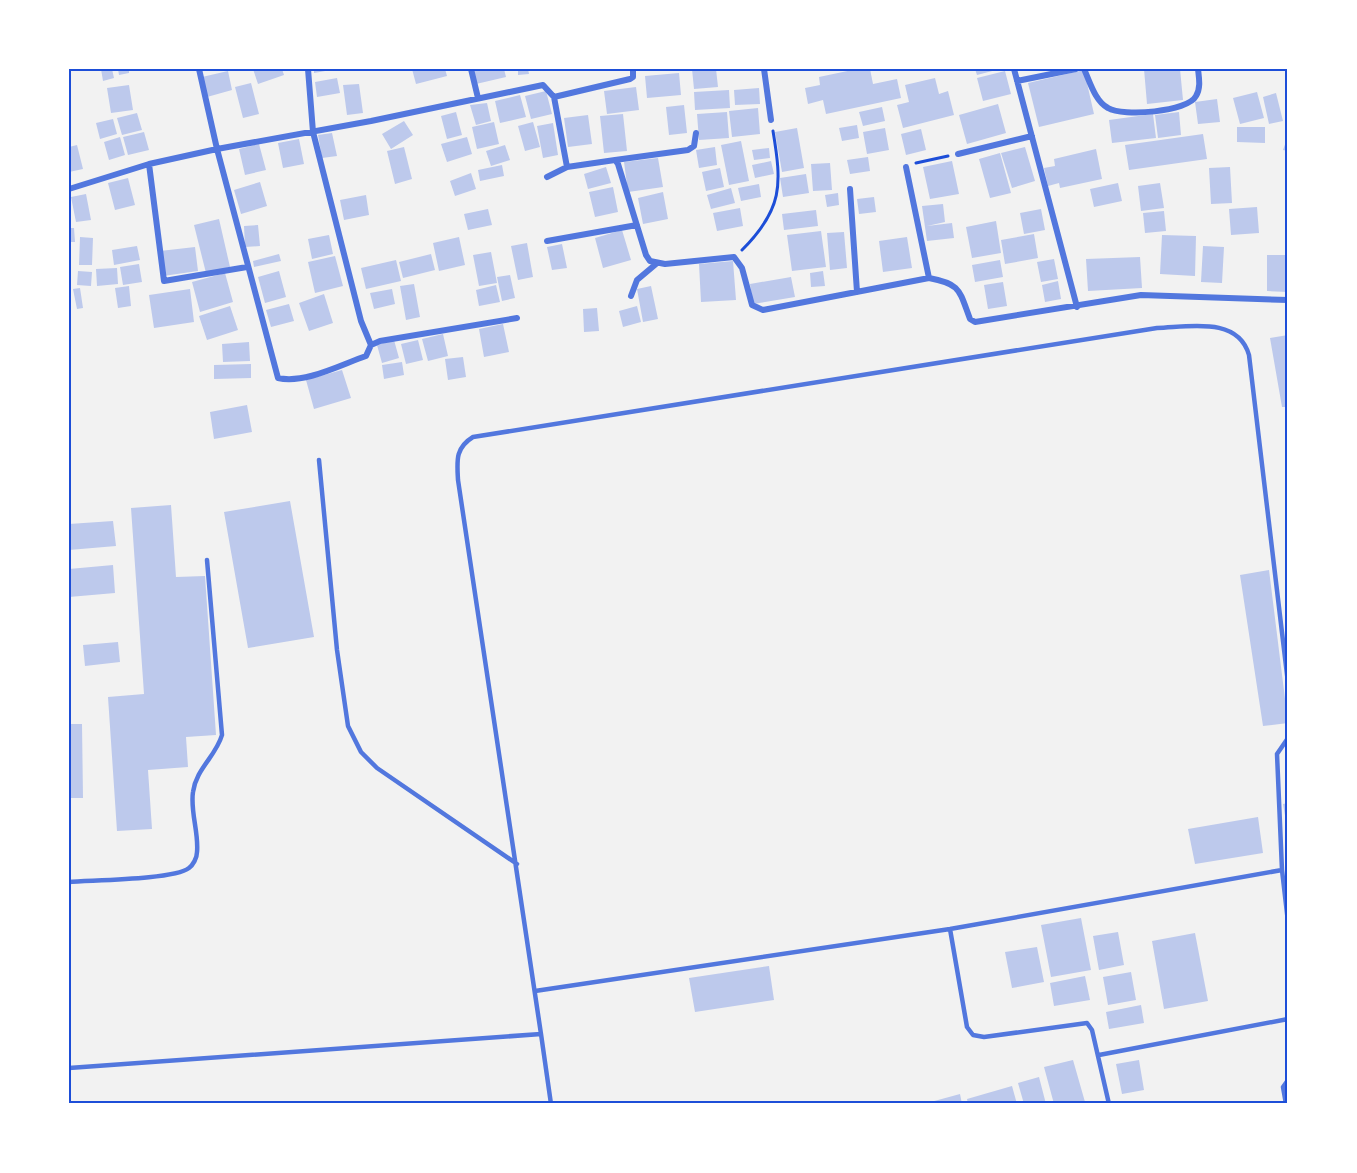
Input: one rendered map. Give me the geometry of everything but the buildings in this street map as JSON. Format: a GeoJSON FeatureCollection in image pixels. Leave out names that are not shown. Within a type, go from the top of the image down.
{"type":"FeatureCollection","features":[{"type":"Feature","properties":{"kind":"street"},"geometry":{"type":"LineString","coordinates":[[199,69],[247,267],[278,378],[286,380],[329,369],[366,356],[371,345],[381,341],[518,318]]}},
{"type":"Feature","properties":{"kind":"street"},"geometry":{"type":"LineString","coordinates":[[308,69],[313,132],[361,321],[371,345]]}},
{"type":"Feature","properties":{"kind":"street"},"geometry":{"type":"LineString","coordinates":[[471,69],[478,98]]}},
{"type":"Feature","properties":{"kind":"street"},"geometry":{"type":"LineString","coordinates":[[554,97],[630,80],[633,77],[633,69]]}},
{"type":"Feature","properties":{"kind":"street"},"geometry":{"type":"LineString","coordinates":[[764,69],[771,120]]}},
{"type":"Feature","properties":{"kind":"street"},"geometry":{"type":"LineString","coordinates":[[1014,69],[1077,307]]}},
{"type":"Feature","properties":{"kind":"street"},"geometry":{"type":"LineString","coordinates":[[1017,81],[1076,69]]}},
{"type":"Feature","properties":{"kind":"street"},"geometry":{"type":"LineString","coordinates":[[1084,69],[1100,102],[1108,109],[1124,113],[1186,106],[1196,98],[1200,87],[1198,69]]}},
{"type":"Feature","properties":{"kind":"street"},"geometry":{"type":"LineString","coordinates":[[69,189],[149,164],[217,149],[313,132],[543,85],[554,97],[567,166]]}},
{"type":"Feature","properties":{"kind":"street"},"geometry":{"type":"LineString","coordinates":[[547,177],[567,166],[688,150],[694,146],[696,133]]}},
{"type":"Feature","properties":{"kind":"street"},"geometry":{"type":"LineString","coordinates":[[958,153],[1032,136]]}},
{"type":"Feature","properties":{"kind":"street"},"geometry":{"type":"LineString","coordinates":[[615,160],[621,169],[646,255],[656,264]]}},
{"type":"Feature","properties":{"kind":"street"},"geometry":{"type":"LineString","coordinates":[[149,164],[164,281],[247,267]]}},
{"type":"Feature","properties":{"kind":"street"},"geometry":{"type":"LineString","coordinates":[[906,167],[929,278]]}},
{"type":"Feature","properties":{"kind":"street"},"geometry":{"type":"LineString","coordinates":[[850,189],[857,292]]}},
{"type":"Feature","properties":{"kind":"street"},"geometry":{"type":"LineString","coordinates":[[547,241],[637,225]]}},
{"type":"Feature","properties":{"kind":"street"},"geometry":{"type":"LineString","coordinates":[[631,296],[637,280],[656,264],[734,257],[742,268],[752,305],[763,310],[929,278],[948,282],[957,288],[972,321],[1077,307],[1141,295],[1288,300]]}},
{"type":"Feature","properties":{"kind":"lane"},"geometry":{"type":"LineString","coordinates":[[551,1104],[458,480],[457,455],[462,444],[472,437],[1157,328],[1227,329],[1238,335],[1246,345],[1249,355],[1288,683]]}},
{"type":"Feature","properties":{"kind":"lane"},"geometry":{"type":"LineString","coordinates":[[319,460],[337,650],[348,726],[354,740],[361,752],[377,768],[517,864]]}},
{"type":"Feature","properties":{"kind":"lane"},"geometry":{"type":"LineString","coordinates":[[69,882],[167,874],[188,869],[194,863],[197,853],[193,793],[199,774],[214,753],[222,735],[207,560]]}},
{"type":"Feature","properties":{"kind":"lane"},"geometry":{"type":"LineString","coordinates":[[1288,738],[1277,754],[1282,870],[1288,922]]}},
{"type":"Feature","properties":{"kind":"lane"},"geometry":{"type":"LineString","coordinates":[[535,991],[950,929],[1282,870]]}},
{"type":"Feature","properties":{"kind":"lane"},"geometry":{"type":"LineString","coordinates":[[950,929],[968,1026],[973,1035],[984,1037],[1087,1023],[1092,1030],[1099,1055],[1109,1104]]}},
{"type":"Feature","properties":{"kind":"lane"},"geometry":{"type":"LineString","coordinates":[[1099,1055],[1288,1019]]}},
{"type":"Feature","properties":{"kind":"lane"},"geometry":{"type":"LineString","coordinates":[[69,1068],[541,1035]]}},
{"type":"Feature","properties":{"kind":"lane"},"geometry":{"type":"LineString","coordinates":[[1286,1104],[1283,1088],[1288,1080]]}},
{"type":"Feature","properties":{"kind":"path"},"geometry":{"type":"LineString","coordinates":[[734,257],[763,227],[776,203],[778,163],[771,120]]}},
{"type":"Feature","properties":{"kind":"path"},"geometry":{"type":"LineString","coordinates":[[906,167],[958,153]]}}]}
